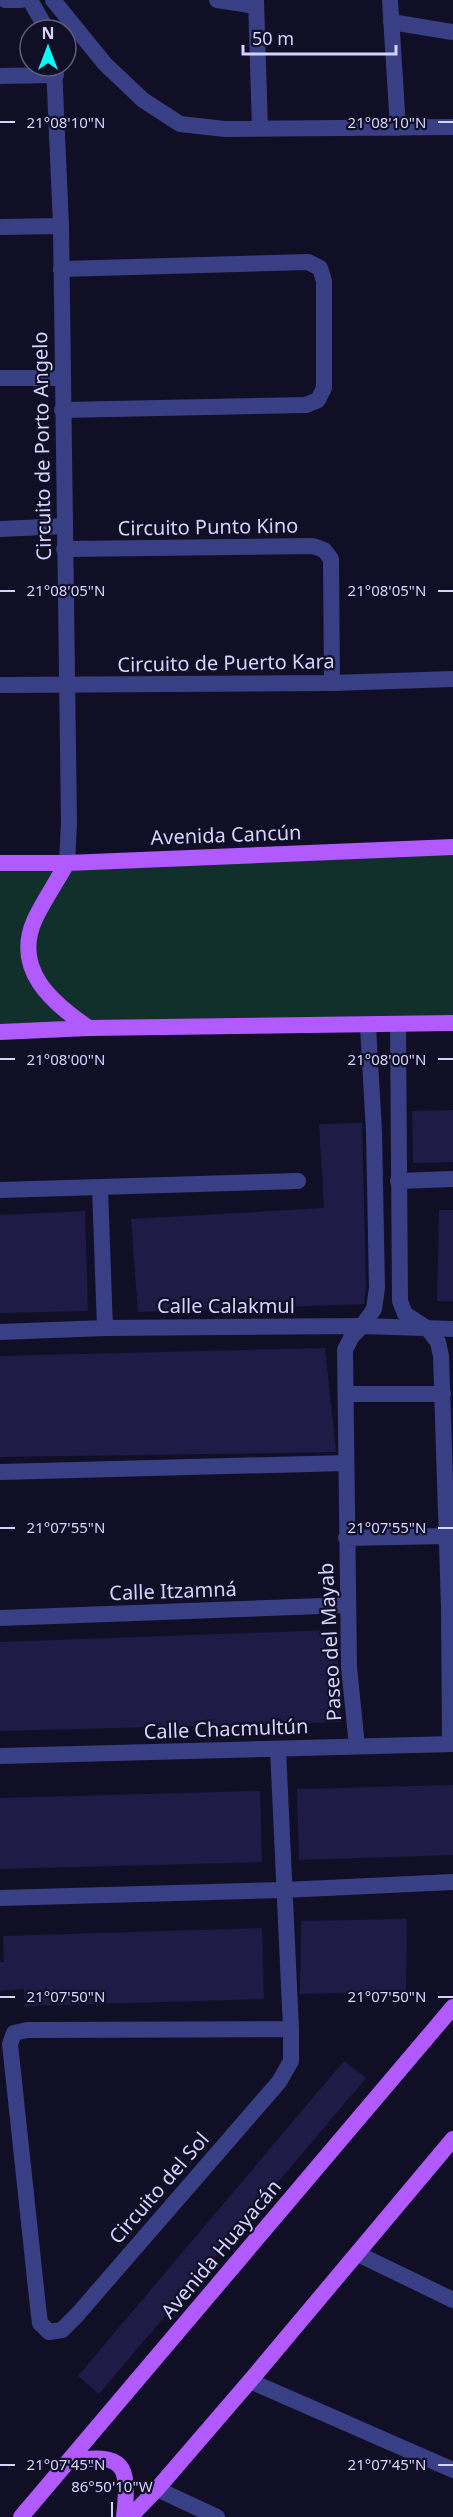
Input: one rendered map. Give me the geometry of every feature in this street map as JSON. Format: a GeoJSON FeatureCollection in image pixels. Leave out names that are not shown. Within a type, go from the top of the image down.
{"type":"FeatureCollection","features":[{"type":"Feature","properties":{"kind":"main road","name":"Avenida Cancún"},"geometry":{"type":"LineString","coordinates":[[0,863],[453,847]]}},
{"type":"Feature","properties":{"kind":"main road"},"geometry":{"type":"LineString","coordinates":[[68,862],[34,920],[28,945],[38,982],[46,993],[62,1009],[89,1028]]}},
{"type":"Feature","properties":{"kind":"main road"},"geometry":{"type":"LineString","coordinates":[[0,1032],[89,1028],[368,1026],[453,1023]]}},
{"type":"Feature","properties":{"kind":"main road","name":"Avenida Huayacán"},"geometry":{"type":"LineString","coordinates":[[21,2517],[453,2007]]}},
{"type":"Feature","properties":{"kind":"main road"},"geometry":{"type":"LineString","coordinates":[[130,2517],[250,2381],[453,2139]]}},
{"type":"Feature","properties":{"kind":"main road"},"geometry":{"type":"LineString","coordinates":[[69,2461],[96,2457],[109,2458],[118,2463],[126,2479],[124,2517]]}},
{"type":"Feature","properties":{"kind":"street"},"geometry":{"type":"LineString","coordinates":[[5,0],[21,0]]}},
{"type":"Feature","properties":{"kind":"street"},"geometry":{"type":"LineString","coordinates":[[30,0],[40,18]]}},
{"type":"Feature","properties":{"kind":"street"},"geometry":{"type":"LineString","coordinates":[[52,0],[105,64],[143,100],[180,124],[225,129],[453,127]]}},
{"type":"Feature","properties":{"kind":"street"},"geometry":{"type":"LineString","coordinates":[[217,0],[256,3],[260,128]]}},
{"type":"Feature","properties":{"kind":"street"},"geometry":{"type":"LineString","coordinates":[[390,0],[398,128]]}},
{"type":"Feature","properties":{"kind":"street"},"geometry":{"type":"LineString","coordinates":[[391,22],[453,32]]}},
{"type":"Feature","properties":{"kind":"street"},"geometry":{"type":"LineString","coordinates":[[0,76],[18,74]]}},
{"type":"Feature","properties":{"kind":"street","name":"Circuito de Porto Angelo"},"geometry":{"type":"LineString","coordinates":[[55,78],[61,269],[68,862]]}},
{"type":"Feature","properties":{"kind":"street"},"geometry":{"type":"LineString","coordinates":[[0,227],[60,226]]}},
{"type":"Feature","properties":{"kind":"street"},"geometry":{"type":"LineString","coordinates":[[61,269],[308,262],[320,268],[324,281],[324,388],[318,400],[306,405],[62,410]]}},
{"type":"Feature","properties":{"kind":"street"},"geometry":{"type":"LineString","coordinates":[[0,378],[62,378]]}},
{"type":"Feature","properties":{"kind":"street"},"geometry":{"type":"LineString","coordinates":[[0,529],[64,526]]}},
{"type":"Feature","properties":{"kind":"street","name":"Circuito Punto Kino"},"geometry":{"type":"LineString","coordinates":[[64,549],[313,546],[324,550],[332,559],[332,683]]}},
{"type":"Feature","properties":{"kind":"street","name":"Circuito de Puerto Kara"},"geometry":{"type":"LineString","coordinates":[[0,685],[332,683],[453,679]]}},
{"type":"Feature","properties":{"kind":"street"},"geometry":{"type":"LineString","coordinates":[[398,1025],[400,1301],[405,1314],[428,1329],[438,1342],[449,1463],[447,1536],[451,1607],[451,1744]]}},
{"type":"Feature","properties":{"kind":"street","name":"Paseo del Mayab"},"geometry":{"type":"LineString","coordinates":[[357,1746],[349,1667],[345,1350],[352,1336],[363,1326],[374,1309],[377,1288],[374,1132],[368,1026]]}},
{"type":"Feature","properties":{"kind":"street"},"geometry":{"type":"LineString","coordinates":[[398,1181],[453,1179]]}},
{"type":"Feature","properties":{"kind":"street"},"geometry":{"type":"LineString","coordinates":[[0,1190],[298,1181]]}},
{"type":"Feature","properties":{"kind":"street"},"geometry":{"type":"LineString","coordinates":[[100,1188],[105,1328]]}},
{"type":"Feature","properties":{"kind":"street","name":"Calle Calakmul"},"geometry":{"type":"LineString","coordinates":[[0,1332],[105,1328],[363,1326],[453,1329]]}},
{"type":"Feature","properties":{"kind":"street"},"geometry":{"type":"LineString","coordinates":[[346,1394],[443,1394]]}},
{"type":"Feature","properties":{"kind":"street"},"geometry":{"type":"LineString","coordinates":[[0,1472],[346,1463]]}},
{"type":"Feature","properties":{"kind":"street"},"geometry":{"type":"LineString","coordinates":[[346,1538],[447,1536]]}},
{"type":"Feature","properties":{"kind":"street","name":"Calle Itzamná"},"geometry":{"type":"LineString","coordinates":[[0,1618],[348,1605]]}},
{"type":"Feature","properties":{"kind":"street","name":"Calle Chacmultún"},"geometry":{"type":"LineString","coordinates":[[0,1756],[451,1744]]}},
{"type":"Feature","properties":{"kind":"street"},"geometry":{"type":"LineString","coordinates":[[278,1749],[291,2029]]}},
{"type":"Feature","properties":{"kind":"street"},"geometry":{"type":"LineString","coordinates":[[0,1898],[284,1890],[453,1882]]}},
{"type":"Feature","properties":{"kind":"street","name":"Circuito del Sol"},"geometry":{"type":"LineString","coordinates":[[291,2029],[291,2061],[279,2082],[62,2331],[49,2332],[40,2323],[38,2307],[10,2044],[14,2033],[27,2030],[291,2029]]}},
{"type":"Feature","properties":{"kind":"street"},"geometry":{"type":"LineString","coordinates":[[358,2254],[453,2300]]}},
{"type":"Feature","properties":{"kind":"street"},"geometry":{"type":"LineString","coordinates":[[250,2381],[453,2470]]}},
{"type":"Feature","properties":{"kind":"street"},"geometry":{"type":"LineString","coordinates":[[157,2489],[217,2517]]}},
{"type":"Feature","properties":{"kind":"green space"},"geometry":{"type":"Polygon","coordinates":[[[453,847],[453,1023],[0,1032],[0,861],[453,847]]]}},
{"type":"Feature","properties":{"kind":"building"},"geometry":{"type":"Polygon","coordinates":[[[453,1110],[453,1162],[413,1163],[412,1111],[453,1110]]]}},
{"type":"Feature","properties":{"kind":"building"},"geometry":{"type":"Polygon","coordinates":[[[362,1123],[366,1287],[364,1304],[138,1312],[131,1219],[324,1208],[319,1124],[362,1123]]]}},
{"type":"Feature","properties":{"kind":"building"},"geometry":{"type":"Polygon","coordinates":[[[439,1210],[453,1210],[453,1301],[437,1301],[439,1210]]]}},
{"type":"Feature","properties":{"kind":"building"},"geometry":{"type":"Polygon","coordinates":[[[85,1211],[88,1311],[0,1313],[0,1215],[85,1211]]]}},
{"type":"Feature","properties":{"kind":"building"},"geometry":{"type":"Polygon","coordinates":[[[325,1348],[336,1452],[0,1457],[0,1356],[325,1348]]]}},
{"type":"Feature","properties":{"kind":"building"},"geometry":{"type":"Polygon","coordinates":[[[336,1630],[341,1722],[0,1731],[0,1642],[336,1630]]]}},
{"type":"Feature","properties":{"kind":"building"},"geometry":{"type":"Polygon","coordinates":[[[453,1785],[453,1855],[299,1860],[297,1789],[453,1785]]]}},
{"type":"Feature","properties":{"kind":"building"},"geometry":{"type":"Polygon","coordinates":[[[260,1791],[262,1862],[0,1869],[0,1798],[260,1791]]]}},
{"type":"Feature","properties":{"kind":"building"},"geometry":{"type":"Polygon","coordinates":[[[407,1919],[406,1991],[300,1994],[301,1921],[407,1919]]]}},
{"type":"Feature","properties":{"kind":"building"},"geometry":{"type":"Polygon","coordinates":[[[262,1928],[264,1999],[25,2006],[24,1989],[0,1991],[0,1962],[4,1962],[3,1936],[262,1928]]]}},
{"type":"Feature","properties":{"kind":"building"},"geometry":{"type":"Polygon","coordinates":[[[344,2061],[366,2078],[99,2394],[78,2376],[344,2061]]]}}]}
